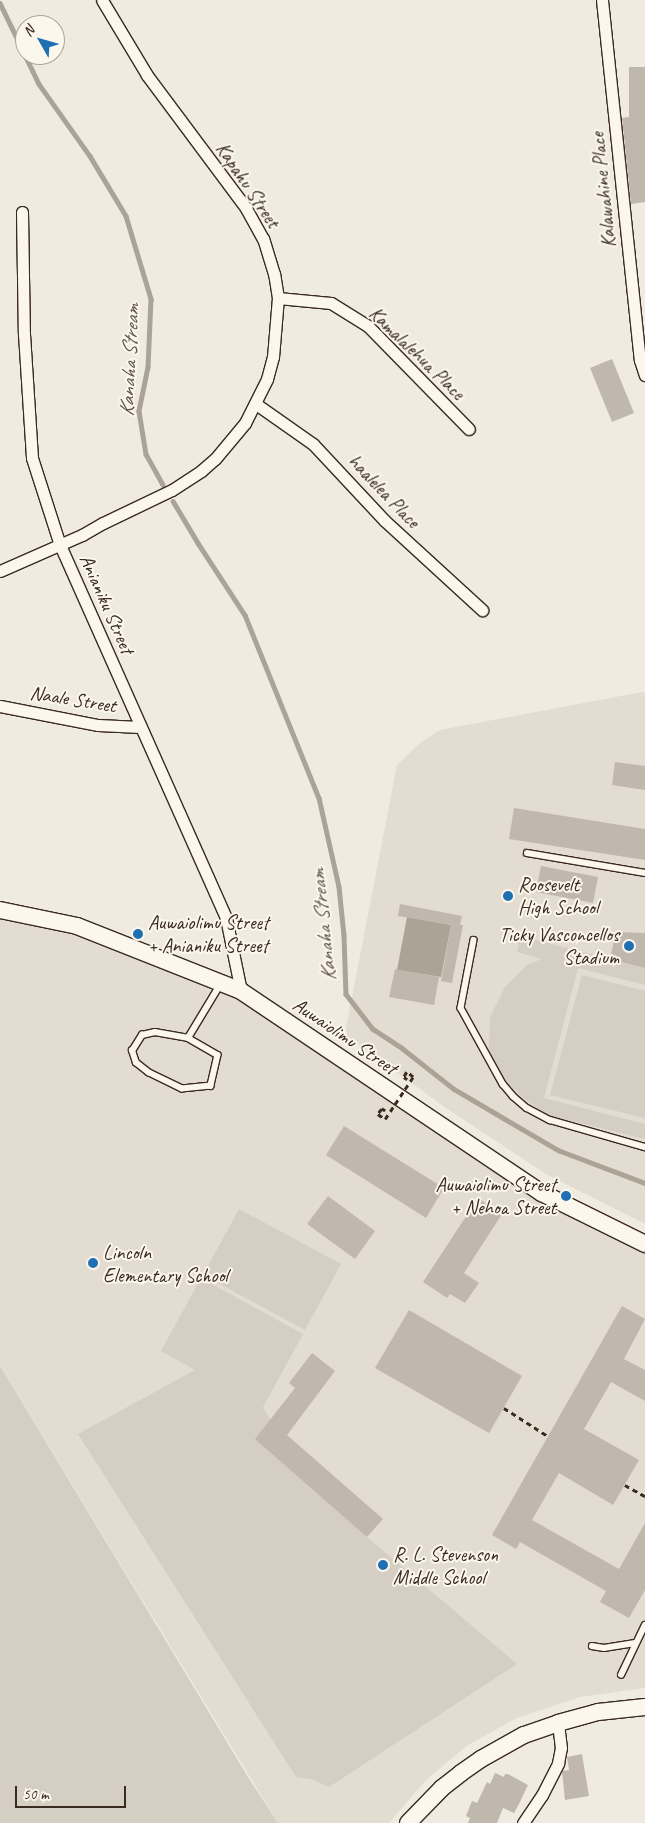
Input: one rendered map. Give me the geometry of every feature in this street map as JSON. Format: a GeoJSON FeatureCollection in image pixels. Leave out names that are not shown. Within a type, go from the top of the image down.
{"type":"FeatureCollection","features":[{"type":"Feature","properties":{"kind":"street","name":"Kapahu Street"},"geometry":{"type":"LineString","coordinates":[[0,571],[60,545],[186,482],[215,459],[245,423],[267,379],[273,357],[278,298],[269,255],[255,224],[147,75],[102,0]]}},
{"type":"Feature","properties":{"kind":"street","name":"Kalawahine Place"},"geometry":{"type":"LineString","coordinates":[[602,0],[639,350],[645,375]]}},
{"type":"Feature","properties":{"kind":"street","name":"Anianiku Street"},"geometry":{"type":"LineString","coordinates":[[22,212],[24,334],[32,458],[60,545],[226,918],[241,991]]}},
{"type":"Feature","properties":{"kind":"street","name":"Kamalalehua Place"},"geometry":{"type":"LineString","coordinates":[[278,298],[332,303],[368,326],[469,429]]}},
{"type":"Feature","properties":{"kind":"street","name":"haalelea Place"},"geometry":{"type":"LineString","coordinates":[[256,404],[313,444],[385,521],[482,610]]}},
{"type":"Feature","properties":{"kind":"street","name":"Naale Street"},"geometry":{"type":"LineString","coordinates":[[0,706],[98,725],[140,727]]}},
{"type":"Feature","properties":{"kind":"street","name":"Auwaiolimu Street"},"geometry":{"type":"LineString","coordinates":[[0,910],[77,926],[241,991],[542,1193],[645,1244]]}},
{"type":"Feature","properties":{"kind":"street"},"geometry":{"type":"LineString","coordinates":[[408,1823],[442,1788],[481,1759],[524,1735],[598,1712],[645,1707]]}},
{"type":"Feature","properties":{"kind":"street"},"geometry":{"type":"LineString","coordinates":[[522,1823],[542,1795],[558,1763],[561,1748],[558,1723]]}},
{"type":"Feature","properties":{"kind":"lane"},"geometry":{"type":"LineString","coordinates":[[527,853],[645,873]]}},
{"type":"Feature","properties":{"kind":"lane"},"geometry":{"type":"LineString","coordinates":[[474,940],[461,1008],[499,1077],[513,1096],[527,1108],[550,1120],[645,1147]]}},
{"type":"Feature","properties":{"kind":"lane"},"geometry":{"type":"LineString","coordinates":[[188,1038],[222,983]]}},
{"type":"Feature","properties":{"kind":"lane"},"geometry":{"type":"LineString","coordinates":[[155,1032],[188,1038],[218,1055],[212,1086],[182,1089],[149,1073],[136,1063],[132,1051],[142,1035],[155,1032]]}},
{"type":"Feature","properties":{"kind":"lane"},"geometry":{"type":"LineString","coordinates":[[621,1675],[645,1625]]}},
{"type":"Feature","properties":{"kind":"lane"},"geometry":{"type":"LineString","coordinates":[[592,1646],[604,1648],[635,1643]]}},
{"type":"Feature","properties":{"kind":"path"},"geometry":{"type":"LineString","coordinates":[[385,1111],[382,1109],[378,1114],[385,1119],[413,1077],[407,1072],[404,1077],[407,1079]]}},
{"type":"Feature","properties":{"kind":"path"},"geometry":{"type":"LineString","coordinates":[[504,1408],[548,1436]]}},
{"type":"Feature","properties":{"kind":"path"},"geometry":{"type":"LineString","coordinates":[[625,1484],[645,1496]]}},
{"type":"Feature","properties":{"kind":"shaded area","name":"Roosevelt High School"},"geometry":{"type":"Polygon","coordinates":[[[642,692],[645,693],[645,1224],[546,1174],[446,1108],[347,1036],[346,1028],[397,765],[420,743],[440,730],[642,692]]]}},
{"type":"Feature","properties":{"kind":"shaded area","name":"R. L. Stevenson Middle School"},"geometry":{"type":"Polygon","coordinates":[[[0,910],[77,926],[241,991],[645,1251],[645,1688],[580,1697],[517,1718],[468,1745],[427,1779],[389,1823],[278,1823],[0,1366],[0,910]]]}},
{"type":"Feature","properties":{"kind":"shaded area"},"geometry":{"type":"Polygon","coordinates":[[[407,917],[451,925],[441,977],[397,970],[407,917]]]}},
{"type":"Feature","properties":{"kind":"shaded area"},"geometry":{"type":"Polygon","coordinates":[[[520,936],[645,968],[645,985],[578,968],[544,1098],[645,1124],[645,1139],[547,1115],[522,1097],[501,1076],[489,1050],[490,1017],[505,987],[527,965],[542,959],[517,952],[520,936]]]}},
{"type":"Feature","properties":{"kind":"shaded area"},"geometry":{"type":"Polygon","coordinates":[[[582,975],[645,991],[645,1118],[550,1095],[582,975]]]}},
{"type":"Feature","properties":{"kind":"shaded area"},"geometry":{"type":"Polygon","coordinates":[[[239,1209],[341,1264],[305,1330],[203,1275],[239,1209]]]}},
{"type":"Feature","properties":{"kind":"shaded area"},"geometry":{"type":"Polygon","coordinates":[[[201,1278],[303,1334],[263,1407],[271,1421],[367,1537],[517,1664],[329,1787],[311,1779],[296,1777],[78,1434],[195,1370],[161,1351],[201,1278]]]}},
{"type":"Feature","properties":{"kind":"shaded area"},"geometry":{"type":"Polygon","coordinates":[[[0,1366],[248,1777],[278,1823],[0,1823],[0,1366]]]}},
{"type":"Feature","properties":{"kind":"building"},"geometry":{"type":"Polygon","coordinates":[[[629,67],[645,67],[645,202],[631,204],[622,118],[629,117],[629,67]]]}},
{"type":"Feature","properties":{"kind":"building"},"geometry":{"type":"Polygon","coordinates":[[[612,359],[634,413],[612,422],[590,368],[612,359]]]}},
{"type":"Feature","properties":{"kind":"building"},"geometry":{"type":"Polygon","coordinates":[[[615,762],[645,766],[645,790],[612,785],[615,762]]]}},
{"type":"Feature","properties":{"kind":"building"},"geometry":{"type":"Polygon","coordinates":[[[514,808],[645,829],[645,860],[509,839],[514,808]]]}},
{"type":"Feature","properties":{"kind":"building"},"geometry":{"type":"Polygon","coordinates":[[[541,866],[598,877],[593,903],[536,892],[541,866]]]}},
{"type":"Feature","properties":{"kind":"building"},"geometry":{"type":"Polygon","coordinates":[[[400,904],[462,916],[460,925],[463,925],[452,983],[441,981],[451,925],[398,916],[400,904]]]}},
{"type":"Feature","properties":{"kind":"building","name":"Ticky Vasconcellos Stadium"},"geometry":{"type":"Polygon","coordinates":[[[616,932],[645,933],[645,968],[610,959],[616,932]]]}},
{"type":"Feature","properties":{"kind":"building"},"geometry":{"type":"Polygon","coordinates":[[[395,969],[439,977],[434,1005],[389,997],[395,969]]]}},
{"type":"Feature","properties":{"kind":"building"},"geometry":{"type":"Polygon","coordinates":[[[344,1126],[444,1188],[426,1218],[326,1155],[344,1126]]]}},
{"type":"Feature","properties":{"kind":"building"},"geometry":{"type":"Polygon","coordinates":[[[328,1196],[375,1231],[355,1259],[307,1224],[328,1196]]]}},
{"type":"Feature","properties":{"kind":"building"},"geometry":{"type":"Polygon","coordinates":[[[478,1198],[502,1214],[464,1273],[479,1283],[465,1303],[450,1294],[447,1298],[423,1282],[478,1198]]]}},
{"type":"Feature","properties":{"kind":"building"},"geometry":{"type":"Polygon","coordinates":[[[622,1306],[645,1319],[624,1359],[645,1370],[645,1401],[611,1382],[584,1429],[639,1460],[613,1505],[559,1473],[532,1520],[619,1569],[645,1523],[645,1590],[629,1618],[600,1602],[606,1591],[520,1542],[516,1549],[492,1535],[622,1306]]]}},
{"type":"Feature","properties":{"kind":"building"},"geometry":{"type":"Polygon","coordinates":[[[409,1310],[522,1376],[489,1433],[375,1368],[409,1310]]]}},
{"type":"Feature","properties":{"kind":"building"},"geometry":{"type":"Polygon","coordinates":[[[312,1353],[335,1371],[287,1435],[383,1519],[367,1537],[255,1439],[295,1388],[289,1383],[312,1353]]]}},
{"type":"Feature","properties":{"kind":"building"},"geometry":{"type":"Polygon","coordinates":[[[582,1754],[589,1796],[565,1800],[562,1771],[569,1770],[567,1757],[582,1754]]]}},
{"type":"Feature","properties":{"kind":"building"},"geometry":{"type":"Polygon","coordinates":[[[495,1773],[504,1777],[505,1774],[508,1774],[528,1785],[520,1802],[514,1813],[503,1808],[497,1823],[468,1823],[470,1818],[466,1816],[472,1801],[477,1803],[487,1782],[490,1784],[495,1773]]]}},
{"type":"Feature","properties":{"kind":"waterway","name":"Kanaha Stream"},"geometry":{"type":"LineString","coordinates":[[0,3],[39,84],[90,156],[126,216],[151,299],[148,367],[139,411],[146,454],[163,485]]}},
{"type":"Feature","properties":{"kind":"waterway","name":"Kanaha Stream"},"geometry":{"type":"LineString","coordinates":[[173,501],[245,615],[319,798],[339,887],[344,935],[346,994],[373,1029],[402,1048],[454,1089],[558,1150],[645,1183]]}},
{"type":"Feature","properties":{"kind":"place","name":"Roosevelt High School"},"geometry":{"type":"Point","coordinates":[508,896]}},
{"type":"Feature","properties":{"kind":"place","name":"Auwaiolimu Street + Anianiku Street"},"geometry":{"type":"Point","coordinates":[138,934]}},
{"type":"Feature","properties":{"kind":"place","name":"Ticky Vasconcellos Stadium"},"geometry":{"type":"Point","coordinates":[629,946]}},
{"type":"Feature","properties":{"kind":"place","name":"Auwaiolimu Street + Nehoa Street"},"geometry":{"type":"Point","coordinates":[566,1196]}},
{"type":"Feature","properties":{"kind":"place","name":"Lincoln Elementary School"},"geometry":{"type":"Point","coordinates":[93,1263]}},
{"type":"Feature","properties":{"kind":"place","name":"R. L. Stevenson Middle School"},"geometry":{"type":"Point","coordinates":[383,1565]}}]}
